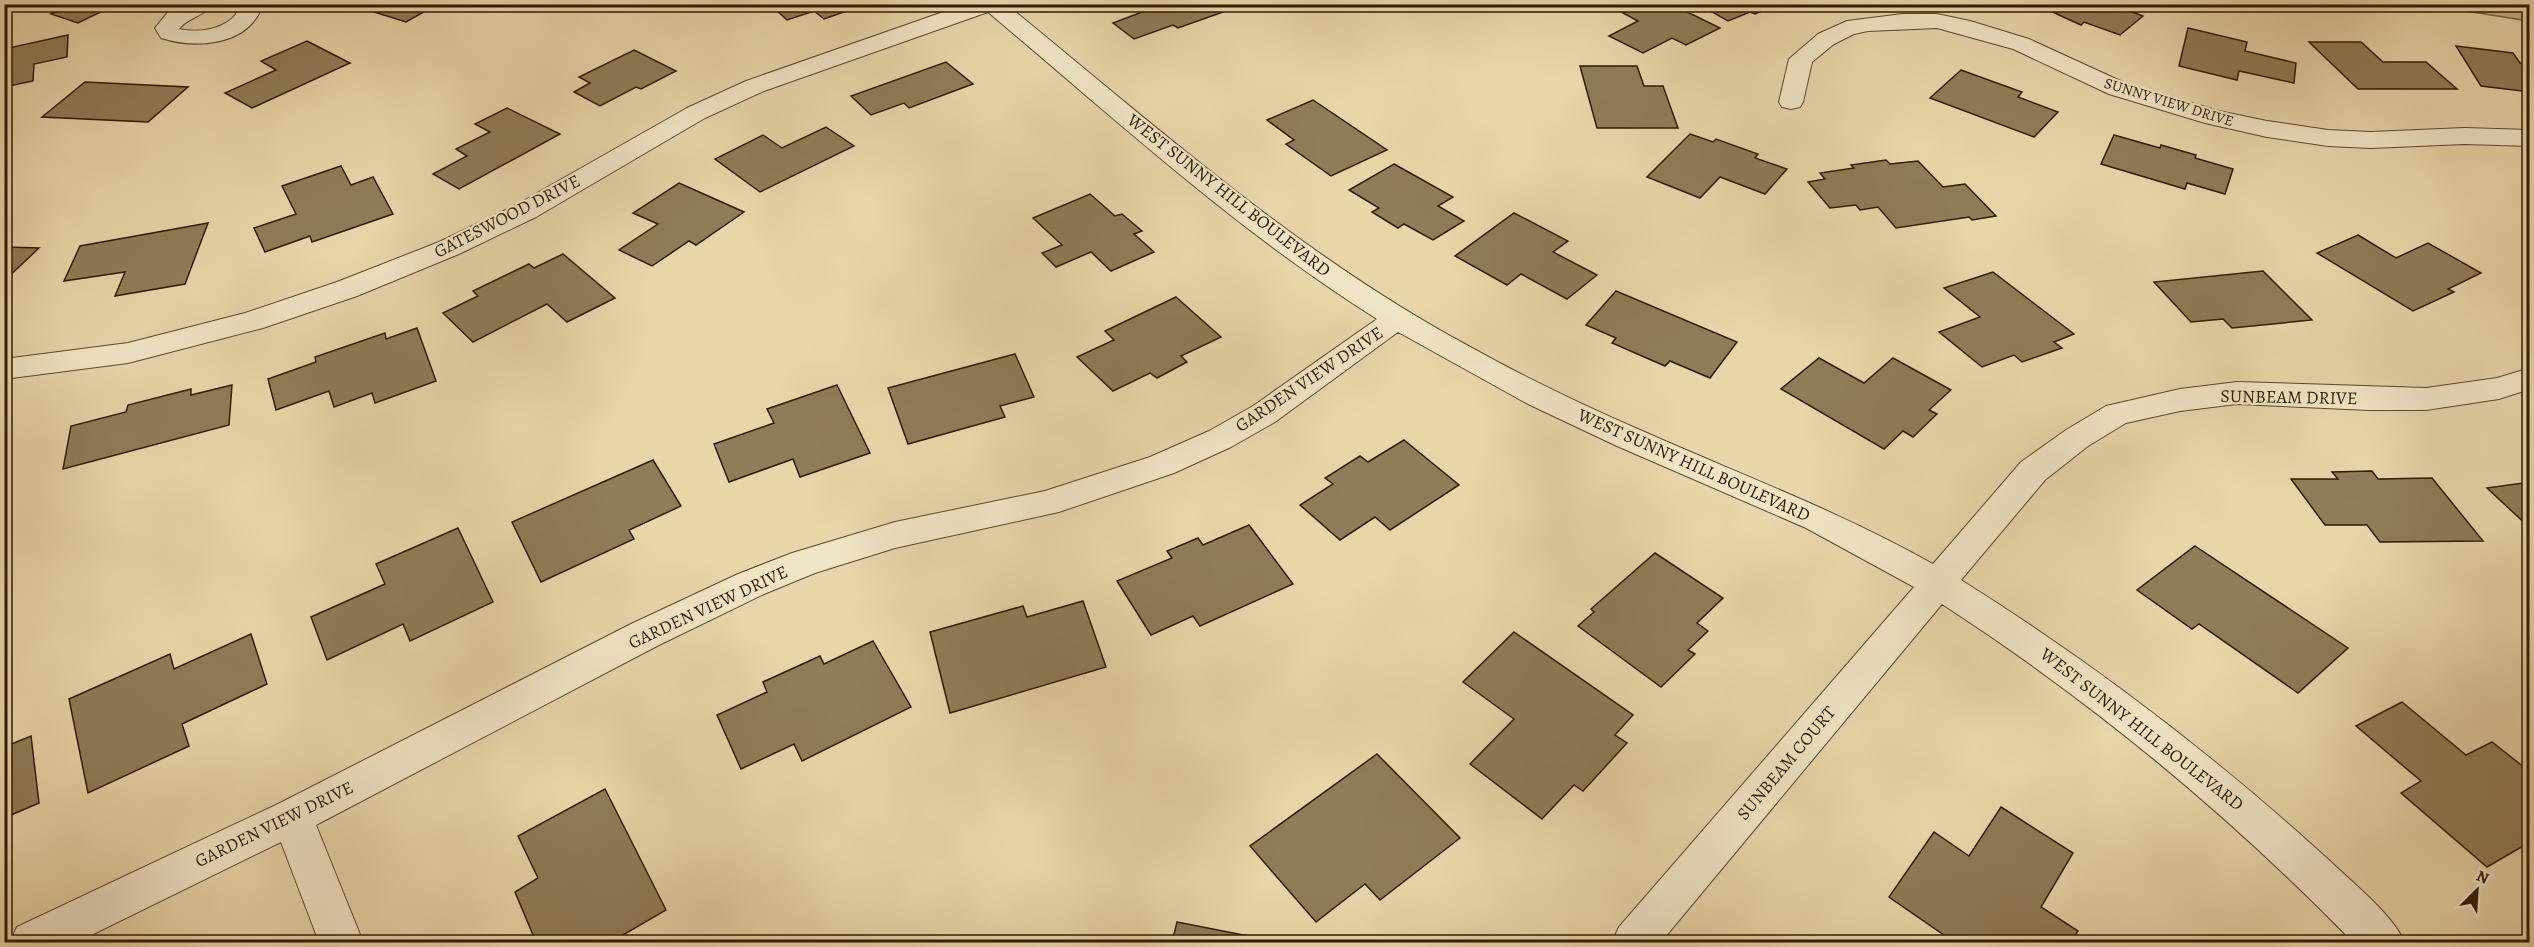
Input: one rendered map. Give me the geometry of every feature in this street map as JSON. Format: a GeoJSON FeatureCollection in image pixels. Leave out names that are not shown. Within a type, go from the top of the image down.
{"type":"FeatureCollection","features":[{"type":"Feature","properties":{"kind":"street"},"geometry":{"type":"LineString","coordinates":[[203,4],[177,16],[167,28],[169,33],[187,38],[225,31],[244,20],[250,9],[246,4]]}},
{"type":"Feature","properties":{"kind":"street","name":"WEST SUNNY HILL BOULEVARD"},"geometry":{"type":"LineString","coordinates":[[990,4],[1262,226],[1397,319],[1550,401],[1876,548],[1938,583],[2054,658],[2187,761],[2257,819],[2382,942]]}},
{"type":"Feature","properties":{"kind":"street","name":"GATESWOOD DRIVE"},"geometry":{"type":"LineString","coordinates":[[4,369],[128,353],[253,321],[347,289],[449,248],[526,211],[696,113],[755,86],[990,4]]}},
{"type":"Feature","properties":{"kind":"street","name":"SUNNY VIEW DRIVE"},"geometry":{"type":"LineString","coordinates":[[1791,102],[1801,59],[1826,39],[1847,28],[1868,24],[1937,21],[2021,44],[2118,89],[2214,118],[2267,129],[2328,138],[2371,140],[2464,136],[2526,142]]}},
{"type":"Feature","properties":{"kind":"street","name":"GARDEN VIEW DRIVE"},"geometry":{"type":"LineString","coordinates":[[32,942],[292,817],[644,635],[751,584],[804,563],[895,535],[1058,500],[1162,465],[1220,439],[1264,414],[1397,319]]}},
{"type":"Feature","properties":{"kind":"street","name":"SUNBEAM DRIVE"},"geometry":{"type":"LineString","coordinates":[[1938,583],[2033,471],[2077,438],[2117,414],[2180,400],[2237,393],[2369,399],[2426,399],[2499,388],[2529,378]]}},
{"type":"Feature","properties":{"kind":"street","name":"SUNBEAM COURT"},"geometry":{"type":"LineString","coordinates":[[1634,942],[1938,583]]}},
{"type":"Feature","properties":{"kind":"street"},"geometry":{"type":"LineString","coordinates":[[292,817],[341,942]]}},
{"type":"Feature","properties":{"kind":"shaded area"},"geometry":{"type":"Polygon","coordinates":[[[2429,5],[2529,5],[2529,21],[2429,5]]]}},
{"type":"Feature","properties":{"kind":"building"},"geometry":{"type":"Polygon","coordinates":[[[72,4],[117,4],[78,23],[51,14],[72,4]]]}},
{"type":"Feature","properties":{"kind":"building"},"geometry":{"type":"Polygon","coordinates":[[[384,4],[438,4],[406,22],[371,11],[384,4]]]}},
{"type":"Feature","properties":{"kind":"building"},"geometry":{"type":"Polygon","coordinates":[[[790,4],[867,4],[824,19],[814,11],[787,20],[775,9],[790,4]]]}},
{"type":"Feature","properties":{"kind":"building"},"geometry":{"type":"Polygon","coordinates":[[[1144,4],[1212,4],[1223,12],[1178,28],[1173,25],[1134,39],[1113,23],[1150,9],[1144,4]]]}},
{"type":"Feature","properties":{"kind":"building"},"geometry":{"type":"Polygon","coordinates":[[[1640,4],[1671,4],[1720,28],[1686,45],[1672,38],[1643,53],[1609,36],[1638,21],[1623,13],[1640,4]]]}},
{"type":"Feature","properties":{"kind":"building"},"geometry":{"type":"Polygon","coordinates":[[[1698,4],[1771,4],[1774,6],[1728,21],[1698,4]]]}},
{"type":"Feature","properties":{"kind":"building"},"geometry":{"type":"Polygon","coordinates":[[[2035,4],[2111,4],[2143,16],[2120,35],[2084,22],[2081,25],[2035,4]]]}},
{"type":"Feature","properties":{"kind":"building"},"geometry":{"type":"Polygon","coordinates":[[[2188,28],[2247,42],[2245,51],[2296,63],[2294,83],[2239,71],[2237,80],[2179,66],[2188,28]]]}},
{"type":"Feature","properties":{"kind":"building"},"geometry":{"type":"Polygon","coordinates":[[[68,35],[67,57],[34,64],[33,81],[4,87],[4,49],[68,35]]]}},
{"type":"Feature","properties":{"kind":"building"},"geometry":{"type":"Polygon","coordinates":[[[307,41],[350,63],[252,108],[225,93],[276,70],[261,61],[307,41]]]}},
{"type":"Feature","properties":{"kind":"building"},"geometry":{"type":"Polygon","coordinates":[[[2309,42],[2361,42],[2383,62],[2426,62],[2457,89],[2358,89],[2309,42]]]}},
{"type":"Feature","properties":{"kind":"building"},"geometry":{"type":"Polygon","coordinates":[[[2456,46],[2513,53],[2520,63],[2530,65],[2530,92],[2481,86],[2456,46]]]}},
{"type":"Feature","properties":{"kind":"building"},"geometry":{"type":"Polygon","coordinates":[[[634,50],[676,71],[641,89],[636,87],[600,106],[574,92],[590,83],[579,77],[634,50]]]}},
{"type":"Feature","properties":{"kind":"building"},"geometry":{"type":"Polygon","coordinates":[[[946,62],[973,84],[909,108],[904,103],[871,115],[851,96],[946,62]]]}},
{"type":"Feature","properties":{"kind":"building"},"geometry":{"type":"Polygon","coordinates":[[[1580,66],[1637,66],[1644,86],[1663,86],[1678,128],[1597,128],[1580,66]]]}},
{"type":"Feature","properties":{"kind":"building"},"geometry":{"type":"Polygon","coordinates":[[[1961,70],[2022,92],[2018,97],[2058,112],[2034,137],[1930,98],[1961,70]]]}},
{"type":"Feature","properties":{"kind":"building"},"geometry":{"type":"Polygon","coordinates":[[[85,82],[188,87],[148,122],[42,117],[85,82]]]}},
{"type":"Feature","properties":{"kind":"building"},"geometry":{"type":"Polygon","coordinates":[[[1313,100],[1387,150],[1331,176],[1286,144],[1294,140],[1267,120],[1313,100]]]}},
{"type":"Feature","properties":{"kind":"building"},"geometry":{"type":"Polygon","coordinates":[[[507,108],[560,134],[459,189],[433,174],[467,156],[456,149],[490,132],[475,124],[507,108]]]}},
{"type":"Feature","properties":{"kind":"building"},"geometry":{"type":"Polygon","coordinates":[[[826,127],[854,146],[760,192],[715,159],[763,135],[782,148],[826,127]]]}},
{"type":"Feature","properties":{"kind":"building"},"geometry":{"type":"Polygon","coordinates":[[[1690,134],[1713,142],[1716,139],[1758,154],[1755,158],[1787,169],[1765,194],[1720,177],[1700,198],[1647,177],[1690,134]]]}},
{"type":"Feature","properties":{"kind":"building"},"geometry":{"type":"Polygon","coordinates":[[[2114,135],[2196,155],[2195,158],[2233,169],[2225,194],[2187,183],[2185,189],[2101,164],[2114,135]]]}},
{"type":"Feature","properties":{"kind":"building"},"geometry":{"type":"Polygon","coordinates":[[[1886,160],[1890,164],[1918,161],[1943,187],[1965,184],[1996,216],[1972,220],[1969,217],[1896,228],[1878,207],[1860,210],[1856,205],[1830,208],[1808,182],[1825,179],[1820,173],[1854,168],[1851,165],[1886,160]]]}},
{"type":"Feature","properties":{"kind":"building"},"geometry":{"type":"Polygon","coordinates":[[[1394,164],[1453,197],[1438,206],[1464,221],[1433,240],[1404,224],[1398,228],[1372,212],[1379,208],[1349,190],[1394,164]]]}},
{"type":"Feature","properties":{"kind":"building"},"geometry":{"type":"Polygon","coordinates":[[[341,166],[351,185],[373,177],[393,214],[312,242],[310,236],[265,252],[254,228],[296,214],[282,186],[341,166]]]}},
{"type":"Feature","properties":{"kind":"building"},"geometry":{"type":"Polygon","coordinates":[[[679,183],[744,212],[696,245],[689,241],[652,266],[619,250],[658,224],[633,213],[679,183]]]}},
{"type":"Feature","properties":{"kind":"building"},"geometry":{"type":"Polygon","coordinates":[[[1090,194],[1115,216],[1122,214],[1142,231],[1134,234],[1154,252],[1111,271],[1091,252],[1056,267],[1042,253],[1062,245],[1033,218],[1090,194]]]}},
{"type":"Feature","properties":{"kind":"building"},"geometry":{"type":"Polygon","coordinates":[[[1514,213],[1568,241],[1553,252],[1597,275],[1567,299],[1521,274],[1507,285],[1455,256],[1514,213]]]}},
{"type":"Feature","properties":{"kind":"building"},"geometry":{"type":"Polygon","coordinates":[[[208,223],[185,284],[115,296],[125,272],[64,281],[80,246],[208,223]]]}},
{"type":"Feature","properties":{"kind":"building"},"geometry":{"type":"Polygon","coordinates":[[[2358,235],[2396,258],[2428,243],[2481,273],[2448,289],[2454,292],[2413,311],[2317,253],[2358,235]]]}},
{"type":"Feature","properties":{"kind":"building"},"geometry":{"type":"Polygon","coordinates":[[[4,247],[39,248],[4,281],[4,247]]]}},
{"type":"Feature","properties":{"kind":"building"},"geometry":{"type":"Polygon","coordinates":[[[563,254],[615,298],[567,322],[547,304],[473,342],[443,313],[478,296],[473,291],[529,264],[534,268],[563,254]]]}},
{"type":"Feature","properties":{"kind":"building"},"geometry":{"type":"Polygon","coordinates":[[[2263,271],[2312,320],[2232,328],[2223,319],[2191,322],[2154,282],[2263,271]]]}},
{"type":"Feature","properties":{"kind":"building"},"geometry":{"type":"Polygon","coordinates":[[[1993,272],[2074,334],[2054,342],[2062,348],[2022,362],[2014,355],[1982,367],[1939,332],[1980,317],[1944,288],[1993,272]]]}},
{"type":"Feature","properties":{"kind":"building"},"geometry":{"type":"Polygon","coordinates":[[[1616,291],[1737,342],[1710,378],[1670,361],[1665,366],[1612,343],[1616,338],[1586,325],[1616,291]]]}},
{"type":"Feature","properties":{"kind":"building"},"geometry":{"type":"Polygon","coordinates":[[[1176,297],[1221,337],[1181,356],[1187,362],[1157,378],[1150,373],[1113,391],[1077,357],[1114,340],[1105,331],[1176,297]]]}},
{"type":"Feature","properties":{"kind":"building"},"geometry":{"type":"Polygon","coordinates":[[[417,328],[436,381],[375,403],[372,393],[334,407],[329,391],[276,410],[268,379],[316,362],[315,357],[385,333],[386,339],[417,328]]]}},
{"type":"Feature","properties":{"kind":"building"},"geometry":{"type":"Polygon","coordinates":[[[1015,354],[1034,397],[1000,406],[1005,417],[908,444],[888,388],[1015,354]]]}},
{"type":"Feature","properties":{"kind":"building"},"geometry":{"type":"Polygon","coordinates":[[[1819,358],[1864,383],[1893,358],[1951,390],[1929,410],[1937,414],[1913,437],[1903,431],[1884,449],[1781,389],[1819,358]]]}},
{"type":"Feature","properties":{"kind":"building"},"geometry":{"type":"Polygon","coordinates":[[[232,385],[229,425],[63,469],[71,426],[126,412],[128,405],[191,389],[191,395],[232,385]]]}},
{"type":"Feature","properties":{"kind":"building"},"geometry":{"type":"Polygon","coordinates":[[[837,385],[870,453],[800,477],[793,459],[729,482],[714,444],[774,423],[767,409],[837,385]]]}},
{"type":"Feature","properties":{"kind":"building"},"geometry":{"type":"Polygon","coordinates":[[[1404,440],[1459,485],[1390,530],[1375,517],[1340,540],[1300,505],[1333,484],[1325,478],[1360,456],[1368,462],[1404,440]]]}},
{"type":"Feature","properties":{"kind":"building"},"geometry":{"type":"Polygon","coordinates":[[[653,460],[681,506],[629,530],[634,539],[541,582],[512,522],[653,460]]]}},
{"type":"Feature","properties":{"kind":"building"},"geometry":{"type":"Polygon","coordinates":[[[2372,471],[2378,479],[2432,478],[2483,541],[2380,542],[2367,525],[2325,525],[2291,479],[2338,479],[2332,472],[2372,471]]]}},
{"type":"Feature","properties":{"kind":"building"},"geometry":{"type":"Polygon","coordinates":[[[2530,482],[2530,528],[2487,488],[2530,482]]]}},
{"type":"Feature","properties":{"kind":"building"},"geometry":{"type":"Polygon","coordinates":[[[1249,525],[1293,584],[1200,626],[1193,616],[1151,635],[1117,581],[1172,558],[1167,551],[1198,538],[1203,545],[1249,525]]]}},
{"type":"Feature","properties":{"kind":"building"},"geometry":{"type":"Polygon","coordinates":[[[458,528],[493,602],[410,641],[403,624],[327,660],[311,617],[385,584],[376,564],[458,528]]]}},
{"type":"Feature","properties":{"kind":"building"},"geometry":{"type":"Polygon","coordinates":[[[2195,546],[2348,648],[2298,693],[2199,624],[2192,629],[2137,590],[2195,546]]]}},
{"type":"Feature","properties":{"kind":"building"},"geometry":{"type":"Polygon","coordinates":[[[1655,553],[1723,598],[1697,623],[1708,631],[1688,650],[1695,654],[1661,687],[1578,626],[1594,612],[1591,609],[1655,553]]]}},
{"type":"Feature","properties":{"kind":"building"},"geometry":{"type":"Polygon","coordinates":[[[1083,601],[1106,667],[950,713],[930,632],[1023,606],[1027,617],[1083,601]]]}},
{"type":"Feature","properties":{"kind":"building"},"geometry":{"type":"Polygon","coordinates":[[[1514,632],[1633,715],[1615,735],[1627,743],[1583,791],[1574,785],[1542,819],[1470,764],[1514,719],[1463,682],[1514,632]]]}},
{"type":"Feature","properties":{"kind":"building"},"geometry":{"type":"Polygon","coordinates":[[[251,634],[267,684],[182,724],[189,746],[88,793],[69,699],[170,654],[174,669],[251,634]]]}},
{"type":"Feature","properties":{"kind":"building"},"geometry":{"type":"Polygon","coordinates":[[[873,641],[911,707],[802,761],[794,744],[741,769],[717,715],[767,692],[763,682],[820,656],[824,664],[873,641]]]}},
{"type":"Feature","properties":{"kind":"building"},"geometry":{"type":"Polygon","coordinates":[[[2402,702],[2466,755],[2492,742],[2530,772],[2530,842],[2487,867],[2401,793],[2421,781],[2356,726],[2402,702]]]}},
{"type":"Feature","properties":{"kind":"building"},"geometry":{"type":"Polygon","coordinates":[[[31,736],[39,803],[4,818],[4,747],[31,736]]]}},
{"type":"Feature","properties":{"kind":"building"},"geometry":{"type":"Polygon","coordinates":[[[1377,754],[1460,838],[1380,900],[1365,884],[1316,922],[1250,846],[1377,754]]]}},
{"type":"Feature","properties":{"kind":"building"},"geometry":{"type":"Polygon","coordinates":[[[605,789],[666,910],[611,942],[536,942],[515,892],[538,878],[518,836],[605,789]]]}},
{"type":"Feature","properties":{"kind":"building"},"geometry":{"type":"Polygon","coordinates":[[[2001,807],[2073,853],[2041,907],[2078,931],[2071,942],[1954,942],[1889,897],[1934,832],[1969,856],[2001,807]]]}},
{"type":"Feature","properties":{"kind":"building"},"geometry":{"type":"Polygon","coordinates":[[[1177,922],[1269,940],[1268,942],[1172,942],[1177,922]]]}}]}
